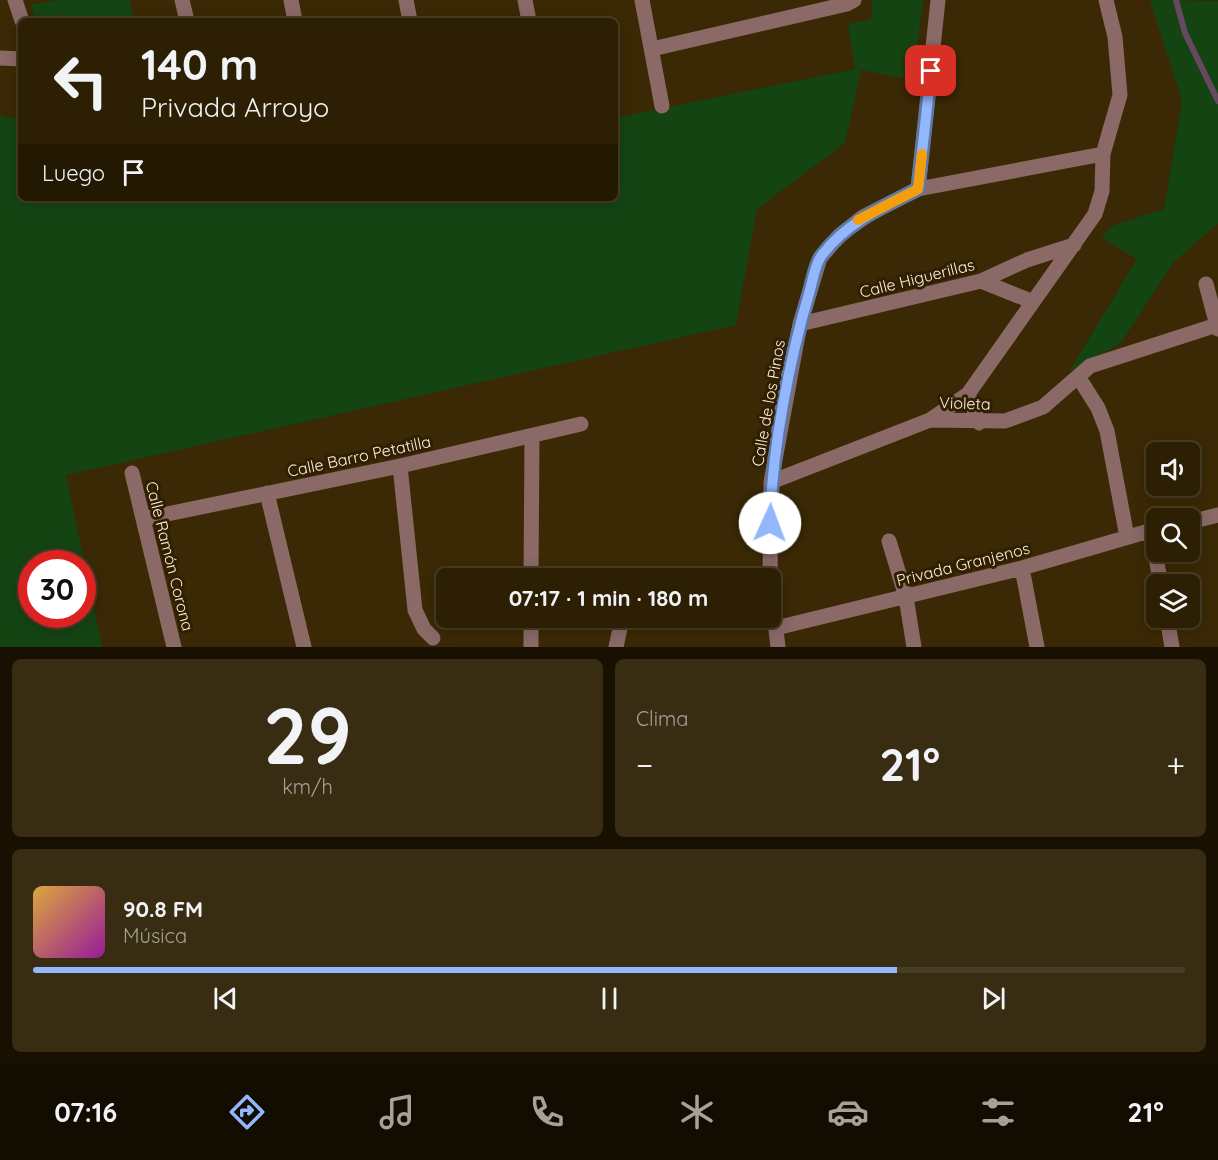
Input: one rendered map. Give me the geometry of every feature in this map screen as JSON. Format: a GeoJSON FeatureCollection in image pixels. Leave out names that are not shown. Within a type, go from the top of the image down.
{"type":"FeatureCollection","features":[{"type":"Feature","properties":{"kind":"street"},"geometry":{"type":"LineString","coordinates":[[15,0],[21,18]]}},
{"type":"Feature","properties":{"kind":"street"},"geometry":{"type":"LineString","coordinates":[[182,0],[186,18]]}},
{"type":"Feature","properties":{"kind":"street"},"geometry":{"type":"LineString","coordinates":[[291,0],[294,18]]}},
{"type":"Feature","properties":{"kind":"street"},"geometry":{"type":"LineString","coordinates":[[405,0],[409,18]]}},
{"type":"Feature","properties":{"kind":"street"},"geometry":{"type":"LineString","coordinates":[[525,0],[528,18]]}},
{"type":"Feature","properties":{"kind":"street"},"geometry":{"type":"LineString","coordinates":[[642,0],[662,106]]}},
{"type":"Feature","properties":{"kind":"street"},"geometry":{"type":"LineString","coordinates":[[652,50],[847,4],[854,0]]}},
{"type":"Feature","properties":{"kind":"street"},"geometry":{"type":"LineString","coordinates":[[918,189],[938,0]]}},
{"type":"Feature","properties":{"kind":"street"},"geometry":{"type":"LineString","coordinates":[[930,420],[968,394],[1031,300],[1095,214],[1102,191],[1103,154],[1120,95],[1115,36],[1106,0]]}},
{"type":"Feature","properties":{"kind":"street"},"geometry":{"type":"LineString","coordinates":[[0,58],[18,59]]}},
{"type":"Feature","properties":{"kind":"street","name":"Calle de los Pinos"},"geometry":{"type":"LineString","coordinates":[[769,568],[771,482],[800,324],[820,258],[839,236],[863,217],[918,189],[1103,154]]}},
{"type":"Feature","properties":{"kind":"street","name":"Calle Higuerillas"},"geometry":{"type":"LineString","coordinates":[[800,324],[981,281],[1027,260],[1074,245]]}},
{"type":"Feature","properties":{"kind":"street"},"geometry":{"type":"LineString","coordinates":[[981,281],[1031,300]]}},
{"type":"Feature","properties":{"kind":"street"},"geometry":{"type":"LineString","coordinates":[[1206,284],[1218,327]]}},
{"type":"Feature","properties":{"kind":"street","name":"Violeta"},"geometry":{"type":"LineString","coordinates":[[771,482],[930,420],[979,423],[1005,421],[1043,407],[1080,378],[1090,366],[1107,358],[1218,327]]}},
{"type":"Feature","properties":{"kind":"street"},"geometry":{"type":"LineString","coordinates":[[1080,378],[1098,408],[1107,431],[1127,537]]}},
{"type":"Feature","properties":{"kind":"street"},"geometry":{"type":"LineString","coordinates":[[968,394],[979,423]]}},
{"type":"Feature","properties":{"kind":"street","name":"Calle Barro Petatilla"},"geometry":{"type":"LineString","coordinates":[[142,519],[400,466],[581,424]]}},
{"type":"Feature","properties":{"kind":"street"},"geometry":{"type":"LineString","coordinates":[[531,568],[532,437]]}},
{"type":"Feature","properties":{"kind":"street"},"geometry":{"type":"LineString","coordinates":[[400,466],[415,610],[424,629],[434,638]]}},
{"type":"Feature","properties":{"kind":"street","name":"Calle Ramón Corona"},"geometry":{"type":"LineString","coordinates":[[132,473],[174,647]]}},
{"type":"Feature","properties":{"kind":"street"},"geometry":{"type":"LineString","coordinates":[[267,493],[304,647]]}},
{"type":"Feature","properties":{"kind":"street"},"geometry":{"type":"LineString","coordinates":[[1200,520],[1218,515]]}},
{"type":"Feature","properties":{"kind":"street","name":"Privada Granjenos"},"geometry":{"type":"LineString","coordinates":[[781,627],[1022,568],[1146,532]]}},
{"type":"Feature","properties":{"kind":"street"},"geometry":{"type":"LineString","coordinates":[[889,541],[906,597],[914,647]]}},
{"type":"Feature","properties":{"kind":"street"},"geometry":{"type":"LineString","coordinates":[[1022,568],[1037,647]]}},
{"type":"Feature","properties":{"kind":"street"},"geometry":{"type":"LineString","coordinates":[[531,628],[531,647]]}},
{"type":"Feature","properties":{"kind":"street"},"geometry":{"type":"LineString","coordinates":[[616,647],[620,628]]}},
{"type":"Feature","properties":{"kind":"street"},"geometry":{"type":"LineString","coordinates":[[776,628],[778,647]]}},
{"type":"Feature","properties":{"kind":"street"},"geometry":{"type":"LineString","coordinates":[[1169,628],[1172,647]]}},
{"type":"Feature","properties":{"kind":"green space"},"geometry":{"type":"Polygon","coordinates":[[[57,0],[130,0],[133,18],[34,18],[31,5],[57,0]]]}},
{"type":"Feature","properties":{"kind":"green space"},"geometry":{"type":"Polygon","coordinates":[[[872,0],[923,0],[913,80],[861,70],[845,143],[757,209],[736,325],[66,475],[82,550],[18,550],[18,628],[96,628],[96,618],[102,647],[0,647],[0,116],[18,119],[18,201],[618,201],[618,117],[855,69],[848,24],[871,19],[872,0]]]}},
{"type":"Feature","properties":{"kind":"green space"},"geometry":{"type":"Polygon","coordinates":[[[1150,0],[1218,1],[1218,223],[1174,262],[1121,343],[1069,372],[1137,259],[1101,238],[1114,225],[1164,209],[1182,100],[1150,0]]]}},
{"type":"Feature","properties":{"kind":"waterway"},"geometry":{"type":"LineString","coordinates":[[1176,0],[1185,33],[1218,101]]}},
{"type":"Feature","properties":{"kind":"slow traffic"},"geometry":{"type":"LineString","coordinates":[[858,220],[918,189],[922,154]]}},
{"type":"Feature","properties":{"kind":"route"},"geometry":{"type":"LineString","coordinates":[[770,523],[771,482],[800,324],[820,258],[839,236],[863,217],[918,189],[931,71]]}}]}
